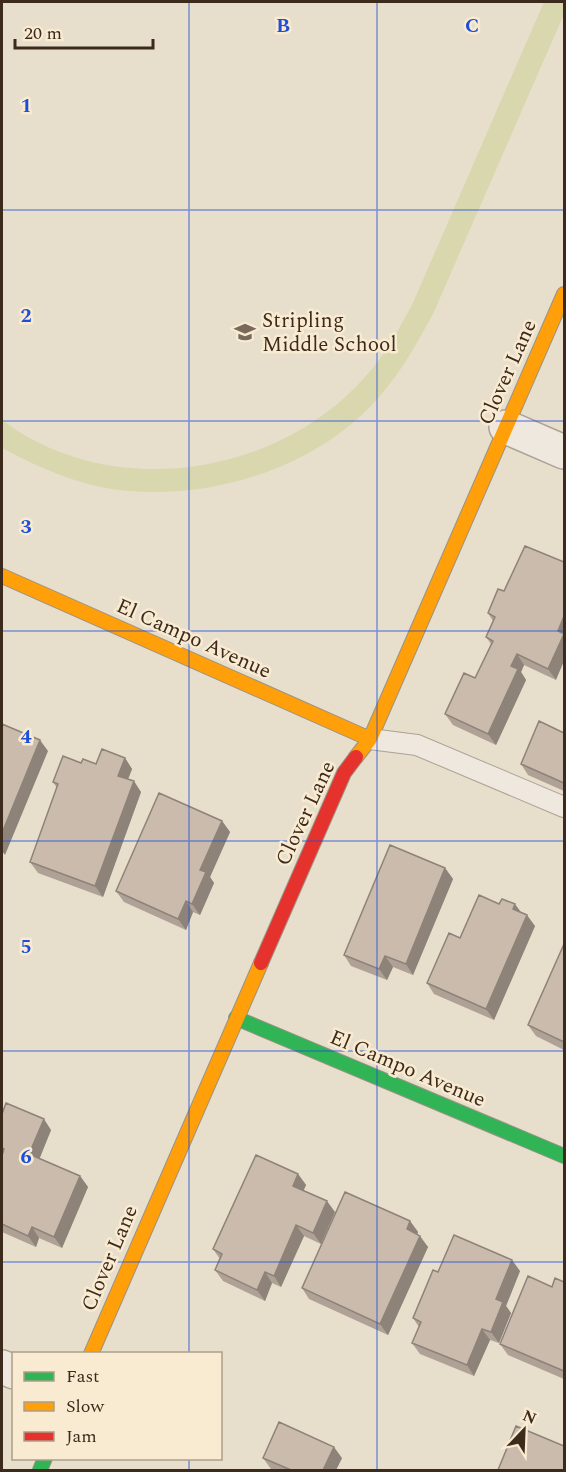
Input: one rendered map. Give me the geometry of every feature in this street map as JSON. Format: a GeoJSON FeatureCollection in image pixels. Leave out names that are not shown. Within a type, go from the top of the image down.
{"type":"FeatureCollection","features":[{"type":"Feature","properties":{"kind":"street","name":"Clover Lane"},"geometry":{"type":"LineString","coordinates":[[91,1352],[344,773],[370,739],[564,294]]}},
{"type":"Feature","properties":{"kind":"street"},"geometry":{"type":"LineString","coordinates":[[506,427],[564,452]]}},
{"type":"Feature","properties":{"kind":"street","name":"El Campo Avenue"},"geometry":{"type":"LineString","coordinates":[[2,576],[370,739]]}},
{"type":"Feature","properties":{"kind":"street","name":"El Campo Avenue"},"geometry":{"type":"LineString","coordinates":[[236,1018],[564,1156]]}},
{"type":"Feature","properties":{"kind":"lane"},"geometry":{"type":"LineString","coordinates":[[370,739],[417,745],[564,807]]}},
{"type":"Feature","properties":{"kind":"shaded area"},"geometry":{"type":"Polygon","coordinates":[[[544,2],[564,2],[564,14],[433,314],[398,373],[360,417],[302,457],[235,482],[200,489],[165,492],[130,491],[96,486],[48,470],[2,448],[2,420],[45,446],[92,462],[141,469],[191,467],[240,456],[286,437],[329,411],[372,369],[391,342],[412,305],[544,2]]]}},
{"type":"Feature","properties":{"kind":"building"},"geometry":{"type":"Polygon","coordinates":[[[525,546],[564,562],[564,616],[558,631],[564,634],[548,669],[517,654],[511,666],[518,669],[488,734],[445,714],[464,673],[475,678],[493,641],[486,637],[495,617],[488,613],[498,589],[504,591],[525,546]]]}},
{"type":"Feature","properties":{"kind":"building"},"geometry":{"type":"Polygon","coordinates":[[[539,721],[564,733],[564,783],[521,764],[539,721]]]}},
{"type":"Feature","properties":{"kind":"building"},"geometry":{"type":"Polygon","coordinates":[[[2,724],[40,740],[2,833],[2,724]]]}},
{"type":"Feature","properties":{"kind":"building"},"geometry":{"type":"Polygon","coordinates":[[[102,749],[125,758],[118,776],[134,781],[95,886],[30,862],[58,784],[53,782],[63,756],[81,763],[83,759],[96,764],[102,749]]]}},
{"type":"Feature","properties":{"kind":"building"},"geometry":{"type":"Polygon","coordinates":[[[159,793],[222,821],[200,870],[206,872],[192,904],[186,901],[178,919],[116,891],[159,793]]]}},
{"type":"Feature","properties":{"kind":"building"},"geometry":{"type":"Polygon","coordinates":[[[390,845],[445,868],[406,964],[385,956],[379,969],[344,955],[390,845]]]}},
{"type":"Feature","properties":{"kind":"building"},"geometry":{"type":"Polygon","coordinates":[[[479,895],[499,904],[502,899],[515,904],[513,909],[527,915],[486,1009],[427,983],[449,933],[460,938],[479,895]]]}},
{"type":"Feature","properties":{"kind":"building"},"geometry":{"type":"Polygon","coordinates":[[[564,944],[564,1042],[528,1025],[564,944]]]}},
{"type":"Feature","properties":{"kind":"building"},"geometry":{"type":"Polygon","coordinates":[[[6,1103],[44,1119],[29,1154],[80,1176],[54,1237],[32,1227],[28,1236],[2,1224],[2,1156],[4,1149],[2,1148],[2,1114],[6,1103]]]}},
{"type":"Feature","properties":{"kind":"building"},"geometry":{"type":"Polygon","coordinates":[[[256,1155],[298,1174],[293,1186],[327,1201],[313,1233],[296,1225],[274,1276],[265,1272],[257,1290],[215,1270],[222,1254],[213,1249],[256,1155]]]}},
{"type":"Feature","properties":{"kind":"building"},"geometry":{"type":"Polygon","coordinates":[[[345,1192],[410,1221],[407,1229],[420,1236],[380,1324],[302,1288],[345,1192]]]}},
{"type":"Feature","properties":{"kind":"building"},"geometry":{"type":"Polygon","coordinates":[[[454,1235],[512,1260],[496,1299],[503,1302],[491,1332],[482,1329],[467,1365],[412,1343],[421,1322],[413,1318],[433,1270],[438,1272],[454,1235]]]}},
{"type":"Feature","properties":{"kind":"building"},"geometry":{"type":"Polygon","coordinates":[[[528,1276],[552,1287],[555,1278],[564,1282],[564,1371],[500,1344],[528,1276]]]}},
{"type":"Feature","properties":{"kind":"building"},"geometry":{"type":"Polygon","coordinates":[[[279,1422],[334,1447],[323,1470],[291,1470],[263,1458],[279,1422]]]}},
{"type":"Feature","properties":{"kind":"building"},"geometry":{"type":"Polygon","coordinates":[[[516,1426],[564,1446],[564,1470],[498,1470],[516,1426]]]}},
{"type":"Feature","properties":{"kind":"traffic: fast"},"geometry":{"type":"LineString","coordinates":[[236,1018],[564,1156]]}},
{"type":"Feature","properties":{"kind":"traffic: fast"},"geometry":{"type":"LineString","coordinates":[[40,1470],[44,1460]]}},
{"type":"Feature","properties":{"kind":"traffic: slow"},"geometry":{"type":"LineString","coordinates":[[356,757],[370,739],[564,294]]}},
{"type":"Feature","properties":{"kind":"traffic: slow"},"geometry":{"type":"LineString","coordinates":[[2,576],[370,739]]}},
{"type":"Feature","properties":{"kind":"traffic: slow"},"geometry":{"type":"LineString","coordinates":[[92,1352],[261,963]]}},
{"type":"Feature","properties":{"kind":"traffic: jam"},"geometry":{"type":"LineString","coordinates":[[261,963],[344,773],[356,757]]}},
{"type":"Feature","properties":{"kind":"place","name":"Stripling Middle School"},"geometry":{"type":"Point","coordinates":[245,332]}}]}
